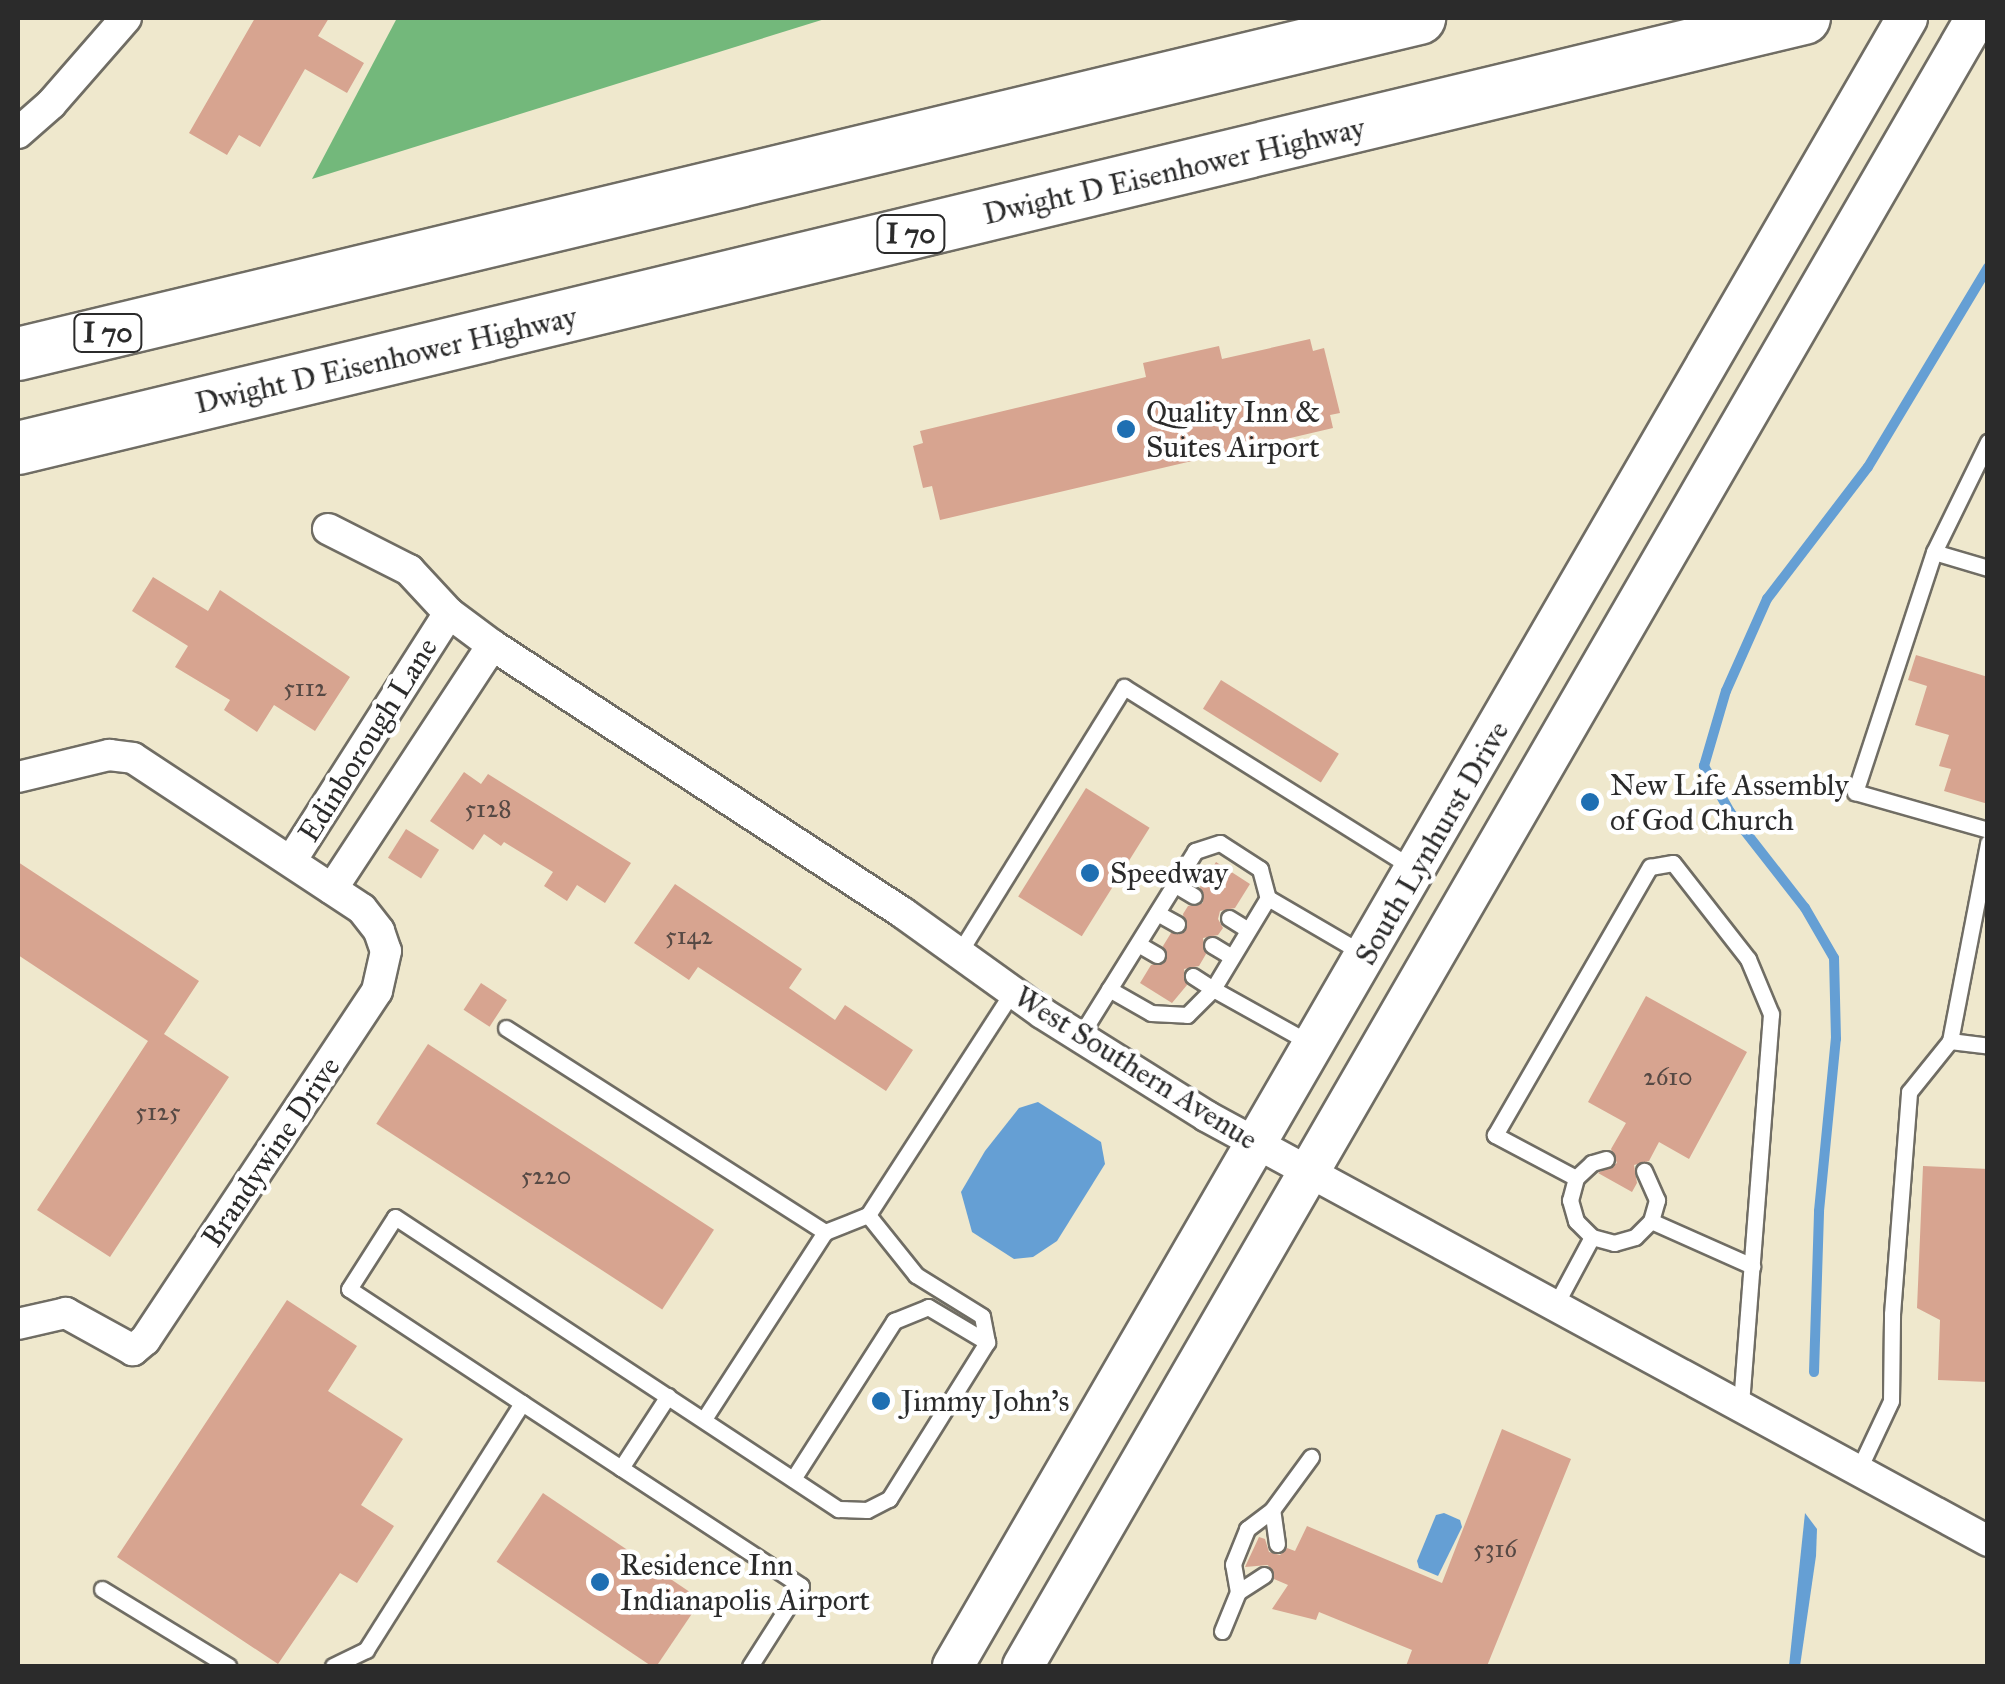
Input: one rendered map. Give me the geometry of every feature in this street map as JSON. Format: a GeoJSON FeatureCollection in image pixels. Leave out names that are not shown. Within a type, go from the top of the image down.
{"type":"FeatureCollection","features":[{"type":"Feature","properties":{"kind":"highway","name":"I 70"},"geometry":{"type":"LineString","coordinates":[[18,354],[1419,18]]}},
{"type":"Feature","properties":{"kind":"highway","name":"Dwight D Eisenhower Highway"},"geometry":{"type":"LineString","coordinates":[[18,448],[1804,18]]}},
{"type":"Feature","properties":{"kind":"highway"},"geometry":{"type":"LineString","coordinates":[[18,334],[199,312]]}},
{"type":"Feature","properties":{"kind":"main road","name":"South Lynhurst Drive"},"geometry":{"type":"LineString","coordinates":[[1023,1666],[1973,22]]}},
{"type":"Feature","properties":{"kind":"main road","name":"South Lynhurst Drive"},"geometry":{"type":"LineString","coordinates":[[953,1666],[1898,34]]}},
{"type":"Feature","properties":{"kind":"street"},"geometry":{"type":"LineString","coordinates":[[20,131],[61,94],[126,18]]}},
{"type":"Feature","properties":{"kind":"street","name":"West Southern Avenue"},"geometry":{"type":"LineString","coordinates":[[328,529],[408,570],[449,612],[492,645],[959,953],[1012,992],[1256,1144],[1988,1541]]}},
{"type":"Feature","properties":{"kind":"street","name":"Edinborough Lane"},"geometry":{"type":"LineString","coordinates":[[18,777],[122,754],[292,861],[449,612]]}},
{"type":"Feature","properties":{"kind":"street","name":"Edinborough Lane"},"geometry":{"type":"LineString","coordinates":[[332,889],[492,645]]}},
{"type":"Feature","properties":{"kind":"street","name":"Brandywine Drive"},"geometry":{"type":"LineString","coordinates":[[18,1324],[66,1312],[134,1350],[150,1334],[380,985],[386,952],[379,931],[362,909],[292,861]]}},
{"type":"Feature","properties":{"kind":"lane"},"geometry":{"type":"LineString","coordinates":[[1988,442],[1934,552],[1855,792],[1988,830]]}},
{"type":"Feature","properties":{"kind":"lane"},"geometry":{"type":"LineString","coordinates":[[1934,552],[1988,568]]}},
{"type":"Feature","properties":{"kind":"lane"},"geometry":{"type":"LineString","coordinates":[[959,953],[1124,687],[1416,870]]}},
{"type":"Feature","properties":{"kind":"lane"},"geometry":{"type":"LineString","coordinates":[[1080,1036],[1195,852],[1220,843],[1260,869],[1268,898],[1366,955]]}},
{"type":"Feature","properties":{"kind":"lane"},"geometry":{"type":"LineString","coordinates":[[1858,1471],[1891,1401],[1892,1314],[1909,1092],[1950,1041],[1988,843]]}},
{"type":"Feature","properties":{"kind":"lane"},"geometry":{"type":"LineString","coordinates":[[1576,1178],[1495,1135],[1650,866],[1673,863],[1748,959],[1771,1014],[1741,1407]]}},
{"type":"Feature","properties":{"kind":"lane"},"geometry":{"type":"LineString","coordinates":[[1174,884],[1194,896]]}},
{"type":"Feature","properties":{"kind":"lane"},"geometry":{"type":"LineString","coordinates":[[1110,989],[1151,1014],[1186,1015],[1213,988],[1268,898]]}},
{"type":"Feature","properties":{"kind":"lane"},"geometry":{"type":"LineString","coordinates":[[1157,913],[1176,924]]}},
{"type":"Feature","properties":{"kind":"lane"},"geometry":{"type":"LineString","coordinates":[[1229,918],[1248,930]]}},
{"type":"Feature","properties":{"kind":"lane"},"geometry":{"type":"LineString","coordinates":[[1138,944],[1157,955]]}},
{"type":"Feature","properties":{"kind":"lane"},"geometry":{"type":"LineString","coordinates":[[1212,945],[1232,958]]}},
{"type":"Feature","properties":{"kind":"lane"},"geometry":{"type":"LineString","coordinates":[[1192,976],[1314,1045]]}},
{"type":"Feature","properties":{"kind":"lane"},"geometry":{"type":"LineString","coordinates":[[704,1419],[825,1232],[868,1215],[1012,992]]}},
{"type":"Feature","properties":{"kind":"lane"},"geometry":{"type":"LineString","coordinates":[[506,1028],[825,1232]]}},
{"type":"Feature","properties":{"kind":"lane"},"geometry":{"type":"LineString","coordinates":[[1950,1041],[1988,1046]]}},
{"type":"Feature","properties":{"kind":"lane"},"geometry":{"type":"LineString","coordinates":[[1606,1159],[1592,1163],[1576,1178],[1570,1200],[1576,1221],[1592,1237],[1614,1243],[1635,1237],[1651,1222],[1656,1200],[1644,1171]]}},
{"type":"Feature","properties":{"kind":"lane"},"geometry":{"type":"LineString","coordinates":[[750,1666],[800,1586],[349,1289],[395,1217],[838,1509],[868,1510],[889,1498],[987,1342],[982,1316],[916,1275],[868,1215]]}},
{"type":"Feature","properties":{"kind":"lane"},"geometry":{"type":"LineString","coordinates":[[1651,1222],[1752,1266]]}},
{"type":"Feature","properties":{"kind":"lane"},"geometry":{"type":"LineString","coordinates":[[1556,1304],[1592,1237]]}},
{"type":"Feature","properties":{"kind":"lane"},"geometry":{"type":"LineString","coordinates":[[793,1478],[894,1321],[928,1307],[987,1342]]}},
{"type":"Feature","properties":{"kind":"lane"},"geometry":{"type":"LineString","coordinates":[[620,1468],[668,1396]]}},
{"type":"Feature","properties":{"kind":"lane"},"geometry":{"type":"LineString","coordinates":[[334,1666],[366,1650],[522,1403]]}},
{"type":"Feature","properties":{"kind":"lane"},"geometry":{"type":"LineString","coordinates":[[1222,1631],[1238,1592],[1232,1564],[1247,1529],[1272,1510],[1311,1457]]}},
{"type":"Feature","properties":{"kind":"lane"},"geometry":{"type":"LineString","coordinates":[[1272,1510],[1277,1544]]}},
{"type":"Feature","properties":{"kind":"lane"},"geometry":{"type":"LineString","coordinates":[[1238,1592],[1264,1575]]}},
{"type":"Feature","properties":{"kind":"lane"},"geometry":{"type":"LineString","coordinates":[[102,1589],[228,1666]]}},
{"type":"Feature","properties":{"kind":"green space"},"geometry":{"type":"Polygon","coordinates":[[[397,18],[828,18],[312,179],[397,18]]]}},
{"type":"Feature","properties":{"kind":"water"},"geometry":{"type":"Polygon","coordinates":[[[1038,1102],[1101,1142],[1105,1164],[1057,1241],[1033,1257],[1014,1259],[972,1232],[961,1192],[985,1151],[1019,1108],[1038,1102]]]}},
{"type":"Feature","properties":{"kind":"water"},"geometry":{"type":"Polygon","coordinates":[[[1444,1513],[1460,1520],[1462,1527],[1438,1576],[1419,1568],[1417,1561],[1436,1515],[1444,1513]]]}},
{"type":"Feature","properties":{"kind":"water"},"geometry":{"type":"Polygon","coordinates":[[[1805,1513],[1817,1529],[1816,1556],[1800,1666],[1789,1666],[1805,1513]]]}},
{"type":"Feature","properties":{"kind":"building"},"geometry":{"type":"Polygon","coordinates":[[[255,18],[329,18],[318,36],[364,63],[347,93],[305,69],[260,147],[239,135],[227,155],[189,133],[255,18]]]}},
{"type":"Feature","properties":{"kind":"building","name":"Quality Inn & Suites Airport"},"geometry":{"type":"Polygon","coordinates":[[[1310,339],[1313,351],[1324,348],[1340,413],[1330,415],[1333,428],[940,520],[932,486],[923,488],[913,446],[923,443],[920,431],[1146,377],[1143,363],[1219,346],[1222,359],[1310,339]]]}},
{"type":"Feature","properties":{"kind":"building"},"geometry":{"type":"Polygon","coordinates":[[[153,577],[208,611],[220,590],[350,677],[315,731],[274,705],[257,732],[224,710],[230,700],[175,667],[188,646],[132,611],[153,577]]]}},
{"type":"Feature","properties":{"kind":"building"},"geometry":{"type":"Polygon","coordinates":[[[1916,655],[1988,677],[1988,804],[1944,791],[1951,769],[1939,766],[1949,735],[1915,725],[1927,686],[1908,680],[1916,655]]]}},
{"type":"Feature","properties":{"kind":"building"},"geometry":{"type":"Polygon","coordinates":[[[1221,680],[1339,754],[1321,782],[1203,709],[1221,680]]]}},
{"type":"Feature","properties":{"kind":"building"},"geometry":{"type":"Polygon","coordinates":[[[464,772],[481,784],[488,774],[631,863],[605,903],[577,885],[567,901],[544,886],[553,872],[504,842],[501,846],[484,834],[473,850],[430,821],[464,772]]]}},
{"type":"Feature","properties":{"kind":"building"},"geometry":{"type":"Polygon","coordinates":[[[1086,788],[1150,828],[1082,936],[1018,897],[1086,788]]]}},
{"type":"Feature","properties":{"kind":"building"},"geometry":{"type":"Polygon","coordinates":[[[406,829],[439,850],[421,879],[388,858],[406,829]]]}},
{"type":"Feature","properties":{"kind":"building"},"geometry":{"type":"Polygon","coordinates":[[[18,862],[199,981],[164,1034],[229,1077],[110,1257],[37,1210],[148,1041],[18,955],[18,862]]]}},
{"type":"Feature","properties":{"kind":"building"},"geometry":{"type":"Polygon","coordinates":[[[1216,862],[1250,884],[1235,908],[1220,911],[1218,919],[1223,928],[1218,935],[1203,938],[1206,954],[1199,966],[1184,969],[1187,985],[1172,1003],[1140,983],[1151,965],[1166,961],[1163,946],[1171,933],[1186,930],[1183,914],[1188,906],[1203,903],[1200,887],[1216,862]]]}},
{"type":"Feature","properties":{"kind":"building"},"geometry":{"type":"Polygon","coordinates":[[[675,884],[802,969],[789,988],[835,1020],[845,1005],[913,1050],[886,1091],[698,967],[689,980],[634,943],[675,884]]]}},
{"type":"Feature","properties":{"kind":"building"},"geometry":{"type":"Polygon","coordinates":[[[481,983],[507,1000],[490,1027],[464,1010],[481,983]]]}},
{"type":"Feature","properties":{"kind":"building"},"geometry":{"type":"Polygon","coordinates":[[[1646,996],[1747,1052],[1689,1159],[1659,1142],[1649,1161],[1634,1165],[1637,1183],[1632,1192],[1598,1173],[1617,1163],[1611,1149],[1626,1123],[1588,1102],[1646,996]]]}},
{"type":"Feature","properties":{"kind":"building"},"geometry":{"type":"Polygon","coordinates":[[[428,1044],[714,1230],[662,1309],[376,1124],[428,1044]]]}},
{"type":"Feature","properties":{"kind":"building"},"geometry":{"type":"Polygon","coordinates":[[[1923,1166],[1988,1169],[1988,1382],[1938,1380],[1940,1320],[1917,1308],[1923,1166]]]}},
{"type":"Feature","properties":{"kind":"building"},"geometry":{"type":"Polygon","coordinates":[[[287,1300],[357,1346],[328,1391],[403,1439],[361,1505],[394,1526],[357,1583],[340,1573],[278,1664],[117,1557],[287,1300]]]}},
{"type":"Feature","properties":{"kind":"building"},"geometry":{"type":"Polygon","coordinates":[[[1502,1429],[1571,1459],[1487,1666],[1406,1666],[1412,1650],[1319,1612],[1316,1620],[1272,1609],[1288,1585],[1274,1579],[1268,1565],[1245,1567],[1259,1537],[1265,1539],[1269,1552],[1280,1555],[1287,1548],[1295,1551],[1307,1526],[1442,1583],[1502,1429]]]}},
{"type":"Feature","properties":{"kind":"building","name":"Residence Inn Indianapolis Airport"},"geometry":{"type":"Polygon","coordinates":[[[543,1493],[701,1600],[657,1666],[651,1666],[497,1562],[543,1493]]]}},
{"type":"Feature","properties":{"kind":"waterway"},"geometry":{"type":"LineString","coordinates":[[1814,1372],[1819,1211],[1836,1039],[1834,958],[1805,908],[1730,812],[1704,766],[1726,691],[1767,599],[1868,467],[1988,267]]}},
{"type":"Feature","properties":{"kind":"place","name":"Quality Inn & Suites Airport"},"geometry":{"type":"Point","coordinates":[1126,429]}},
{"type":"Feature","properties":{"kind":"place","name":"New Life Assembly of God Church"},"geometry":{"type":"Point","coordinates":[1590,802]}},
{"type":"Feature","properties":{"kind":"place","name":"Speedway"},"geometry":{"type":"Point","coordinates":[1090,873]}},
{"type":"Feature","properties":{"kind":"place","name":"Jimmy John's"},"geometry":{"type":"Point","coordinates":[881,1401]}},
{"type":"Feature","properties":{"kind":"place","name":"Residence Inn Indianapolis Airport"},"geometry":{"type":"Point","coordinates":[600,1582]}}]}
